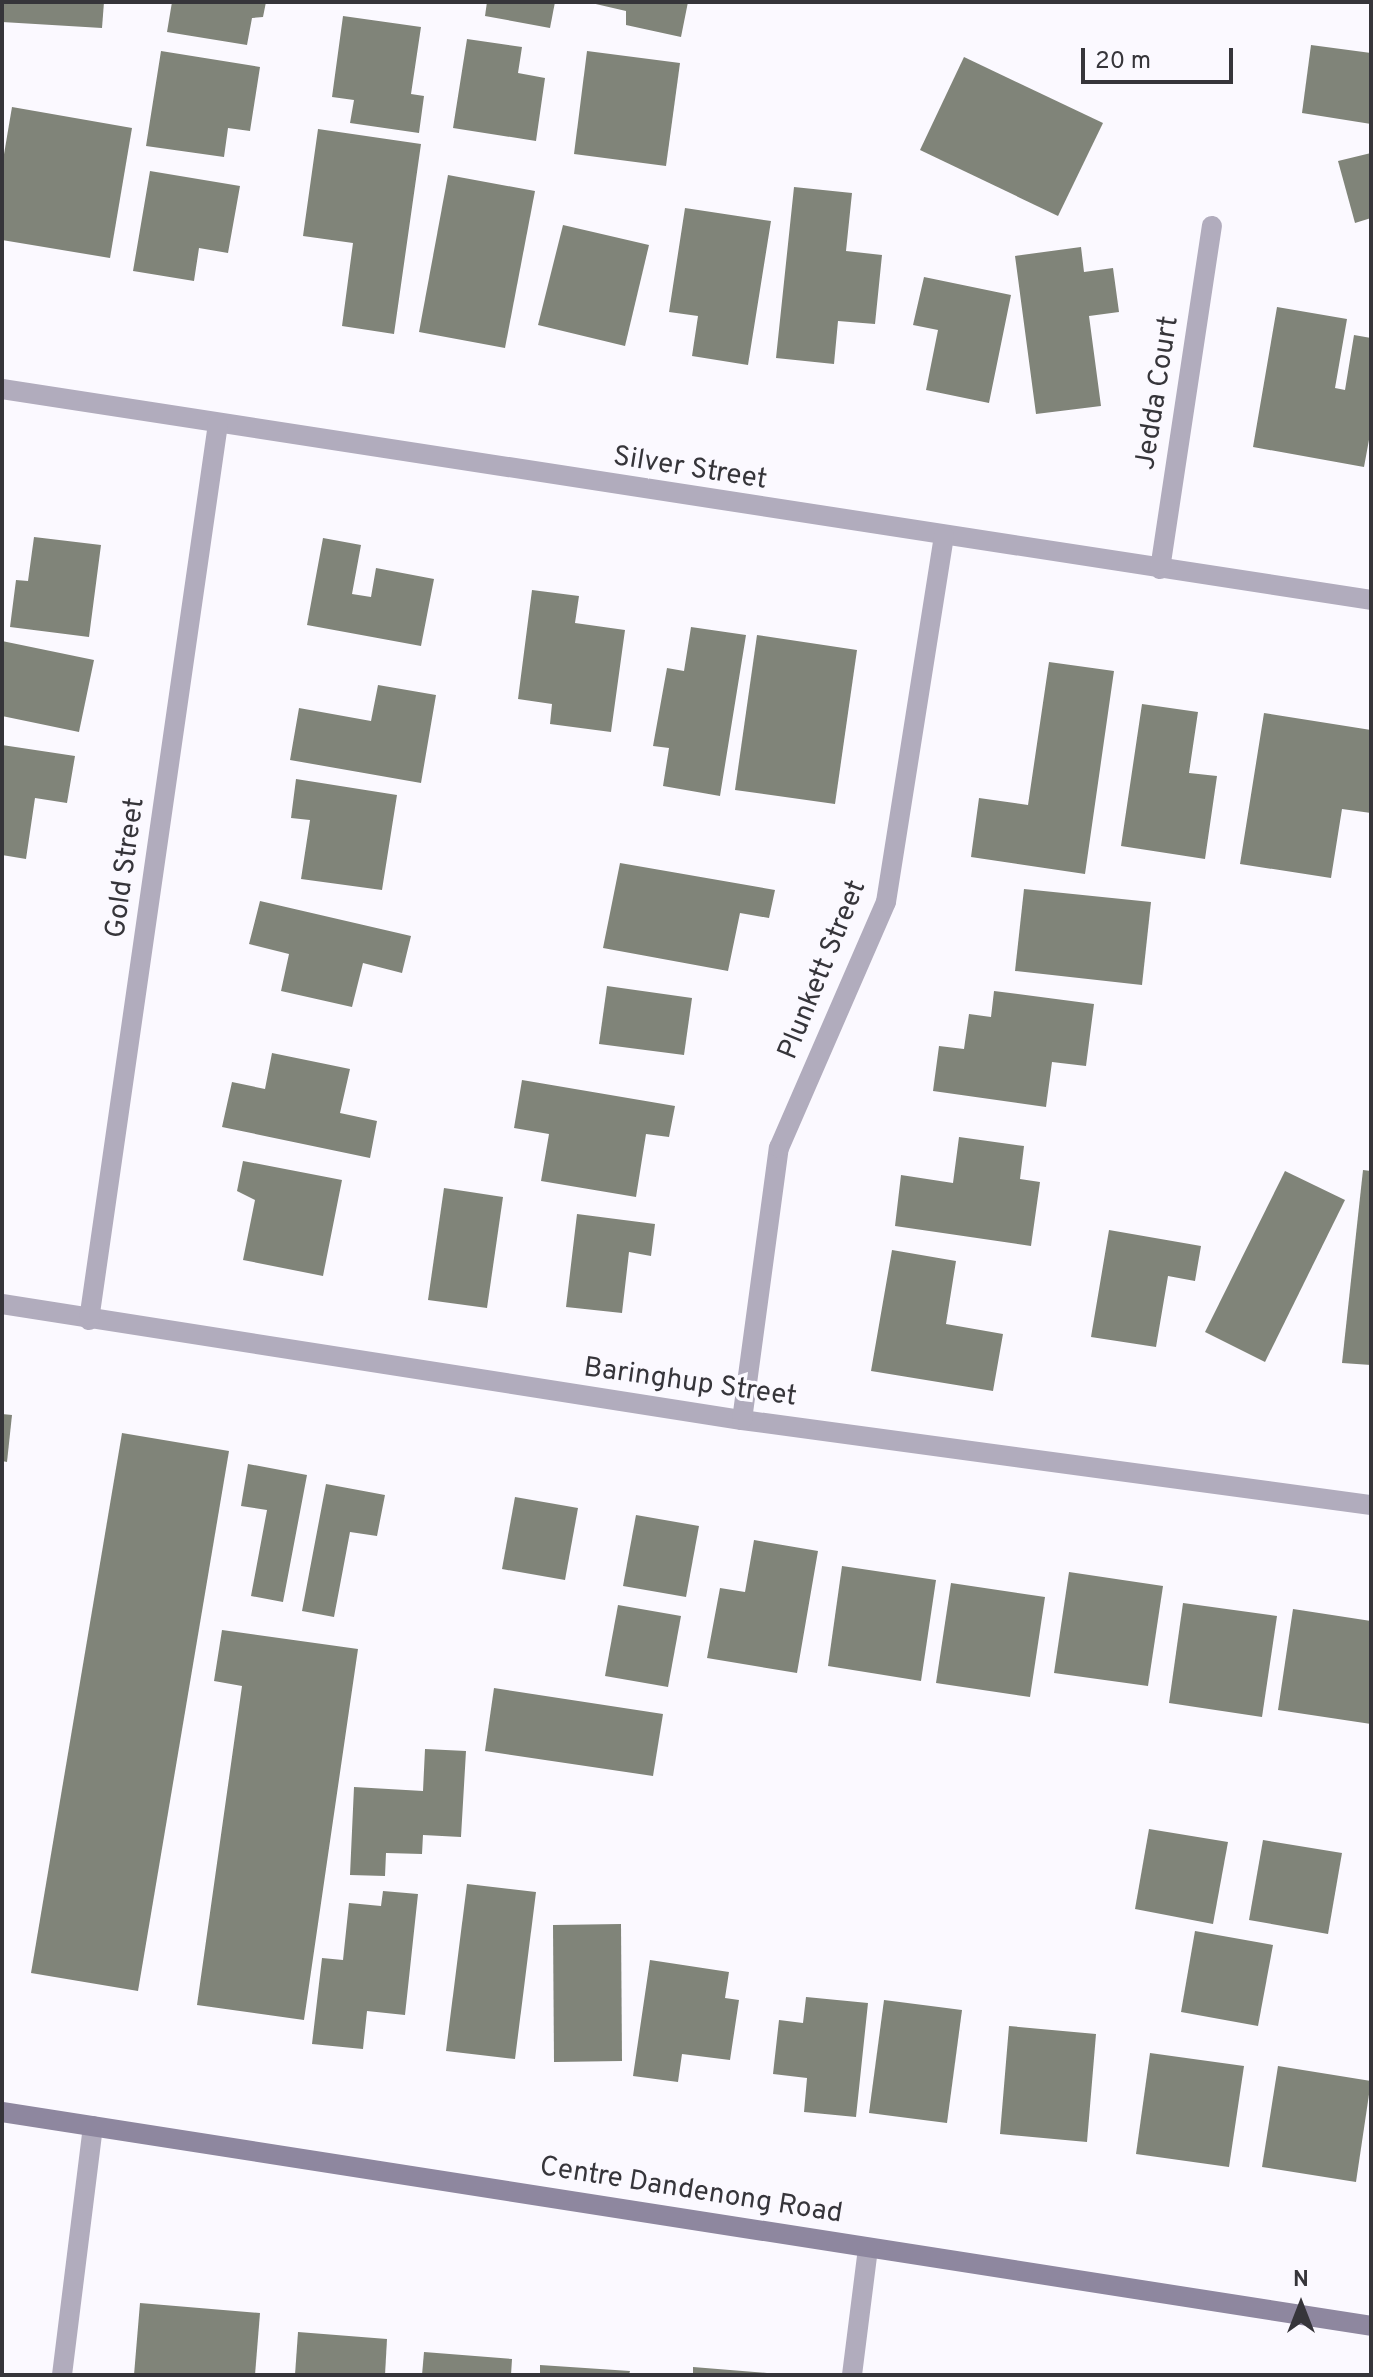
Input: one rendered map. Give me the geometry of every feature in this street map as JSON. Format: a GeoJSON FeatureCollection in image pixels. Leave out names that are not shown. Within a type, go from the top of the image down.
{"type":"FeatureCollection","features":[{"type":"Feature","properties":{"kind":"main road","name":"Centre Dandenong Road"},"geometry":{"type":"LineString","coordinates":[[2,2112],[1371,2326]]}},
{"type":"Feature","properties":{"kind":"street","name":"Jedda Court"},"geometry":{"type":"LineString","coordinates":[[1160,569],[1212,226]]}},
{"type":"Feature","properties":{"kind":"street","name":"Silver Street"},"geometry":{"type":"LineString","coordinates":[[2,389],[1371,600]]}},
{"type":"Feature","properties":{"kind":"street","name":"Gold Street"},"geometry":{"type":"LineString","coordinates":[[89,1320],[218,424]]}},
{"type":"Feature","properties":{"kind":"street","name":"Plunkett Street"},"geometry":{"type":"LineString","coordinates":[[742,1420],[779,1148],[886,902],[944,536]]}},
{"type":"Feature","properties":{"kind":"street","name":"Baringhup Street"},"geometry":{"type":"LineString","coordinates":[[2,1304],[742,1420],[1371,1505]]}},
{"type":"Feature","properties":{"kind":"street"},"geometry":{"type":"LineString","coordinates":[[62,2375],[93,2126]]}},
{"type":"Feature","properties":{"kind":"street"},"geometry":{"type":"LineString","coordinates":[[852,2375],[868,2248]]}},
{"type":"Feature","properties":{"kind":"building"},"geometry":{"type":"Polygon","coordinates":[[[2,2],[104,2],[102,28],[2,22],[2,2]]]}},
{"type":"Feature","properties":{"kind":"building"},"geometry":{"type":"Polygon","coordinates":[[[172,2],[266,2],[263,17],[252,18],[247,45],[167,32],[172,2]]]}},
{"type":"Feature","properties":{"kind":"building"},"geometry":{"type":"Polygon","coordinates":[[[487,2],[555,2],[550,28],[485,16],[487,2]]]}},
{"type":"Feature","properties":{"kind":"building"},"geometry":{"type":"Polygon","coordinates":[[[587,2],[688,2],[681,37],[626,25],[626,11],[587,2]]]}},
{"type":"Feature","properties":{"kind":"building"},"geometry":{"type":"Polygon","coordinates":[[[343,16],[421,27],[411,94],[424,96],[419,133],[350,123],[354,100],[332,97],[343,16]]]}},
{"type":"Feature","properties":{"kind":"building"},"geometry":{"type":"Polygon","coordinates":[[[467,39],[522,47],[518,73],[545,78],[536,141],[453,128],[467,39]]]}},
{"type":"Feature","properties":{"kind":"building"},"geometry":{"type":"Polygon","coordinates":[[[1311,45],[1371,53],[1371,124],[1302,113],[1311,45]]]}},
{"type":"Feature","properties":{"kind":"building"},"geometry":{"type":"Polygon","coordinates":[[[161,51],[260,67],[250,131],[228,128],[224,157],[146,146],[161,51]]]}},
{"type":"Feature","properties":{"kind":"building"},"geometry":{"type":"Polygon","coordinates":[[[587,51],[680,63],[666,166],[574,154],[587,51]]]}},
{"type":"Feature","properties":{"kind":"building"},"geometry":{"type":"Polygon","coordinates":[[[964,57],[1103,123],[1058,216],[920,150],[964,57]]]}},
{"type":"Feature","properties":{"kind":"building"},"geometry":{"type":"Polygon","coordinates":[[[12,107],[132,128],[110,258],[2,240],[2,166],[12,107]]]}},
{"type":"Feature","properties":{"kind":"building"},"geometry":{"type":"Polygon","coordinates":[[[318,129],[421,144],[394,334],[342,326],[353,243],[303,236],[318,129]]]}},
{"type":"Feature","properties":{"kind":"building"},"geometry":{"type":"Polygon","coordinates":[[[1371,153],[1371,218],[1355,223],[1338,161],[1371,153]]]}},
{"type":"Feature","properties":{"kind":"building"},"geometry":{"type":"Polygon","coordinates":[[[150,171],[240,186],[228,253],[199,248],[194,281],[133,271],[150,171]]]}},
{"type":"Feature","properties":{"kind":"building"},"geometry":{"type":"Polygon","coordinates":[[[448,175],[535,191],[505,348],[419,332],[448,175]]]}},
{"type":"Feature","properties":{"kind":"building"},"geometry":{"type":"Polygon","coordinates":[[[794,187],[852,193],[846,251],[882,255],[875,324],[838,321],[834,364],[776,358],[794,187]]]}},
{"type":"Feature","properties":{"kind":"building"},"geometry":{"type":"Polygon","coordinates":[[[685,208],[771,221],[748,365],[692,356],[698,316],[669,312],[685,208]]]}},
{"type":"Feature","properties":{"kind":"building"},"geometry":{"type":"Polygon","coordinates":[[[563,225],[649,245],[625,346],[538,325],[563,225]]]}},
{"type":"Feature","properties":{"kind":"building"},"geometry":{"type":"Polygon","coordinates":[[[1081,247],[1084,272],[1113,268],[1119,312],[1089,316],[1101,406],[1036,414],[1015,256],[1081,247]]]}},
{"type":"Feature","properties":{"kind":"building"},"geometry":{"type":"Polygon","coordinates":[[[924,277],[1011,295],[989,403],[926,390],[938,330],[913,325],[924,277]]]}},
{"type":"Feature","properties":{"kind":"building"},"geometry":{"type":"Polygon","coordinates":[[[1277,307],[1347,319],[1335,388],[1345,390],[1354,335],[1371,338],[1371,429],[1364,467],[1253,447],[1277,307]]]}},
{"type":"Feature","properties":{"kind":"building"},"geometry":{"type":"Polygon","coordinates":[[[34,537],[101,545],[89,637],[10,627],[16,580],[28,581],[34,537]]]}},
{"type":"Feature","properties":{"kind":"building"},"geometry":{"type":"Polygon","coordinates":[[[323,538],[361,545],[352,594],[371,597],[376,568],[434,579],[421,646],[307,625],[323,538]]]}},
{"type":"Feature","properties":{"kind":"building"},"geometry":{"type":"Polygon","coordinates":[[[532,590],[579,596],[575,623],[625,630],[611,732],[550,724],[552,704],[518,699],[532,590]]]}},
{"type":"Feature","properties":{"kind":"building"},"geometry":{"type":"Polygon","coordinates":[[[691,627],[746,635],[720,796],[663,786],[669,748],[653,746],[667,668],[684,671],[691,627]]]}},
{"type":"Feature","properties":{"kind":"building"},"geometry":{"type":"Polygon","coordinates":[[[757,635],[857,650],[835,804],[735,790],[757,635]]]}},
{"type":"Feature","properties":{"kind":"building"},"geometry":{"type":"Polygon","coordinates":[[[2,641],[94,660],[79,732],[2,716],[2,641]]]}},
{"type":"Feature","properties":{"kind":"building"},"geometry":{"type":"Polygon","coordinates":[[[1049,662],[1114,671],[1085,874],[971,857],[979,798],[1028,805],[1049,662]]]}},
{"type":"Feature","properties":{"kind":"building"},"geometry":{"type":"Polygon","coordinates":[[[378,685],[436,695],[421,783],[290,760],[299,708],[371,721],[378,685]]]}},
{"type":"Feature","properties":{"kind":"building"},"geometry":{"type":"Polygon","coordinates":[[[1142,704],[1198,712],[1189,773],[1217,776],[1205,859],[1121,846],[1142,704]]]}},
{"type":"Feature","properties":{"kind":"building"},"geometry":{"type":"Polygon","coordinates":[[[1264,713],[1371,730],[1371,813],[1342,809],[1331,878],[1240,864],[1264,713]]]}},
{"type":"Feature","properties":{"kind":"building"},"geometry":{"type":"Polygon","coordinates":[[[2,745],[75,756],[67,803],[35,798],[26,859],[2,855],[2,745]]]}},
{"type":"Feature","properties":{"kind":"building"},"geometry":{"type":"Polygon","coordinates":[[[296,779],[397,795],[382,890],[301,879],[310,820],[291,818],[296,779]]]}},
{"type":"Feature","properties":{"kind":"building"},"geometry":{"type":"Polygon","coordinates":[[[620,863],[775,890],[769,918],[740,913],[728,971],[603,948],[620,863]]]}},
{"type":"Feature","properties":{"kind":"building"},"geometry":{"type":"Polygon","coordinates":[[[1024,889],[1151,902],[1142,985],[1015,971],[1024,889]]]}},
{"type":"Feature","properties":{"kind":"building"},"geometry":{"type":"Polygon","coordinates":[[[260,901],[411,936],[402,973],[363,963],[352,1007],[281,991],[289,954],[249,944],[260,901]]]}},
{"type":"Feature","properties":{"kind":"building"},"geometry":{"type":"Polygon","coordinates":[[[607,986],[692,998],[684,1055],[599,1044],[607,986]]]}},
{"type":"Feature","properties":{"kind":"building"},"geometry":{"type":"Polygon","coordinates":[[[994,991],[1094,1004],[1086,1066],[1052,1062],[1046,1107],[933,1091],[939,1046],[964,1049],[969,1014],[991,1017],[994,991]]]}},
{"type":"Feature","properties":{"kind":"building"},"geometry":{"type":"Polygon","coordinates":[[[272,1053],[350,1069],[340,1113],[377,1121],[370,1158],[222,1127],[232,1082],[265,1089],[272,1053]]]}},
{"type":"Feature","properties":{"kind":"building"},"geometry":{"type":"Polygon","coordinates":[[[522,1080],[675,1106],[669,1137],[646,1134],[636,1197],[541,1181],[549,1134],[514,1128],[522,1080]]]}},
{"type":"Feature","properties":{"kind":"building"},"geometry":{"type":"Polygon","coordinates":[[[959,1137],[1024,1146],[1020,1179],[1040,1182],[1031,1246],[895,1226],[901,1175],[953,1183],[959,1137]]]}},
{"type":"Feature","properties":{"kind":"building"},"geometry":{"type":"Polygon","coordinates":[[[243,1161],[342,1180],[323,1276],[243,1260],[255,1200],[237,1191],[243,1161]]]}},
{"type":"Feature","properties":{"kind":"building"},"geometry":{"type":"Polygon","coordinates":[[[1363,1170],[1371,1171],[1371,1365],[1342,1363],[1363,1170]]]}},
{"type":"Feature","properties":{"kind":"building"},"geometry":{"type":"Polygon","coordinates":[[[1285,1171],[1345,1200],[1265,1362],[1205,1332],[1285,1171]]]}},
{"type":"Feature","properties":{"kind":"building"},"geometry":{"type":"Polygon","coordinates":[[[444,1188],[503,1197],[487,1308],[428,1300],[444,1188]]]}},
{"type":"Feature","properties":{"kind":"building"},"geometry":{"type":"Polygon","coordinates":[[[577,1214],[655,1224],[651,1256],[629,1252],[622,1313],[566,1307],[577,1214]]]}},
{"type":"Feature","properties":{"kind":"building"},"geometry":{"type":"Polygon","coordinates":[[[1109,1230],[1201,1246],[1195,1281],[1168,1276],[1156,1347],[1091,1337],[1109,1230]]]}},
{"type":"Feature","properties":{"kind":"building"},"geometry":{"type":"Polygon","coordinates":[[[892,1250],[956,1261],[946,1324],[1003,1334],[993,1391],[871,1371],[892,1250]]]}},
{"type":"Feature","properties":{"kind":"building"},"geometry":{"type":"Polygon","coordinates":[[[2,1414],[12,1415],[7,1462],[2,1461],[2,1414]]]}},
{"type":"Feature","properties":{"kind":"building"},"geometry":{"type":"Polygon","coordinates":[[[122,1433],[229,1451],[138,1991],[31,1973],[122,1433]]]}},
{"type":"Feature","properties":{"kind":"building"},"geometry":{"type":"Polygon","coordinates":[[[248,1464],[307,1475],[283,1602],[251,1596],[267,1510],[241,1506],[248,1464]]]}},
{"type":"Feature","properties":{"kind":"building"},"geometry":{"type":"Polygon","coordinates":[[[326,1484],[385,1495],[377,1536],[350,1532],[334,1617],[302,1611],[326,1484]]]}},
{"type":"Feature","properties":{"kind":"building"},"geometry":{"type":"Polygon","coordinates":[[[515,1497],[578,1508],[565,1580],[502,1569],[515,1497]]]}},
{"type":"Feature","properties":{"kind":"building"},"geometry":{"type":"Polygon","coordinates":[[[636,1515],[699,1526],[686,1597],[623,1586],[636,1515]]]}},
{"type":"Feature","properties":{"kind":"building"},"geometry":{"type":"Polygon","coordinates":[[[754,1540],[818,1551],[797,1673],[707,1658],[720,1588],[745,1592],[754,1540]]]}},
{"type":"Feature","properties":{"kind":"building"},"geometry":{"type":"Polygon","coordinates":[[[842,1566],[936,1580],[921,1681],[828,1666],[842,1566]]]}},
{"type":"Feature","properties":{"kind":"building"},"geometry":{"type":"Polygon","coordinates":[[[1069,1572],[1163,1586],[1148,1686],[1054,1673],[1069,1572]]]}},
{"type":"Feature","properties":{"kind":"building"},"geometry":{"type":"Polygon","coordinates":[[[951,1583],[1045,1597],[1030,1697],[936,1683],[951,1583]]]}},
{"type":"Feature","properties":{"kind":"building"},"geometry":{"type":"Polygon","coordinates":[[[1183,1603],[1277,1616],[1262,1717],[1169,1703],[1183,1603]]]}},
{"type":"Feature","properties":{"kind":"building"},"geometry":{"type":"Polygon","coordinates":[[[618,1605],[681,1616],[668,1687],[605,1676],[618,1605]]]}},
{"type":"Feature","properties":{"kind":"building"},"geometry":{"type":"Polygon","coordinates":[[[1293,1609],[1371,1621],[1371,1724],[1278,1710],[1293,1609]]]}},
{"type":"Feature","properties":{"kind":"building"},"geometry":{"type":"Polygon","coordinates":[[[222,1630],[358,1649],[304,2020],[197,2005],[242,1686],[214,1681],[222,1630]]]}},
{"type":"Feature","properties":{"kind":"building"},"geometry":{"type":"Polygon","coordinates":[[[494,1688],[663,1714],[653,1776],[485,1751],[494,1688]]]}},
{"type":"Feature","properties":{"kind":"building"},"geometry":{"type":"Polygon","coordinates":[[[425,1749],[466,1751],[461,1837],[423,1835],[422,1854],[386,1853],[385,1876],[350,1875],[354,1787],[423,1791],[425,1749]]]}},
{"type":"Feature","properties":{"kind":"building"},"geometry":{"type":"Polygon","coordinates":[[[1149,1829],[1228,1842],[1213,1924],[1135,1909],[1149,1829]]]}},
{"type":"Feature","properties":{"kind":"building"},"geometry":{"type":"Polygon","coordinates":[[[1263,1840],[1342,1853],[1328,1934],[1249,1920],[1263,1840]]]}},
{"type":"Feature","properties":{"kind":"building"},"geometry":{"type":"Polygon","coordinates":[[[467,1884],[536,1892],[515,2059],[446,2051],[467,1884]]]}},
{"type":"Feature","properties":{"kind":"building"},"geometry":{"type":"Polygon","coordinates":[[[383,1891],[418,1894],[405,2015],[367,2011],[363,2049],[312,2044],[322,1958],[343,1960],[349,1903],[381,1906],[383,1891]]]}},
{"type":"Feature","properties":{"kind":"building"},"geometry":{"type":"Polygon","coordinates":[[[621,1924],[622,2061],[554,2062],[553,1925],[621,1924]]]}},
{"type":"Feature","properties":{"kind":"building"},"geometry":{"type":"Polygon","coordinates":[[[1195,1931],[1273,1945],[1258,2026],[1181,2012],[1195,1931]]]}},
{"type":"Feature","properties":{"kind":"building"},"geometry":{"type":"Polygon","coordinates":[[[650,1960],[729,1972],[725,1998],[739,2000],[730,2060],[682,2054],[678,2082],[633,2076],[650,1960]]]}},
{"type":"Feature","properties":{"kind":"building"},"geometry":{"type":"Polygon","coordinates":[[[806,1997],[868,2003],[856,2117],[804,2112],[807,2078],[773,2074],[779,2020],[803,2023],[806,1997]]]}},
{"type":"Feature","properties":{"kind":"building"},"geometry":{"type":"Polygon","coordinates":[[[884,2000],[962,2010],[947,2123],[869,2113],[884,2000]]]}},
{"type":"Feature","properties":{"kind":"building"},"geometry":{"type":"Polygon","coordinates":[[[1009,2026],[1096,2034],[1087,2142],[1000,2134],[1009,2026]]]}},
{"type":"Feature","properties":{"kind":"building"},"geometry":{"type":"Polygon","coordinates":[[[1150,2053],[1244,2066],[1229,2167],[1136,2154],[1150,2053]]]}},
{"type":"Feature","properties":{"kind":"building"},"geometry":{"type":"Polygon","coordinates":[[[1278,2066],[1371,2081],[1356,2182],[1262,2167],[1278,2066]]]}},
{"type":"Feature","properties":{"kind":"building"},"geometry":{"type":"Polygon","coordinates":[[[140,2303],[260,2313],[255,2375],[134,2375],[140,2303]]]}},
{"type":"Feature","properties":{"kind":"building"},"geometry":{"type":"Polygon","coordinates":[[[298,2332],[387,2339],[385,2375],[295,2375],[298,2332]]]}},
{"type":"Feature","properties":{"kind":"building"},"geometry":{"type":"Polygon","coordinates":[[[424,2352],[512,2359],[511,2375],[422,2375],[424,2352]]]}},
{"type":"Feature","properties":{"kind":"building"},"geometry":{"type":"Polygon","coordinates":[[[540,2365],[630,2371],[629,2375],[540,2375],[540,2365]]]}},
{"type":"Feature","properties":{"kind":"building"},"geometry":{"type":"Polygon","coordinates":[[[693,2367],[767,2373],[767,2375],[693,2375],[693,2367]]]}}]}
